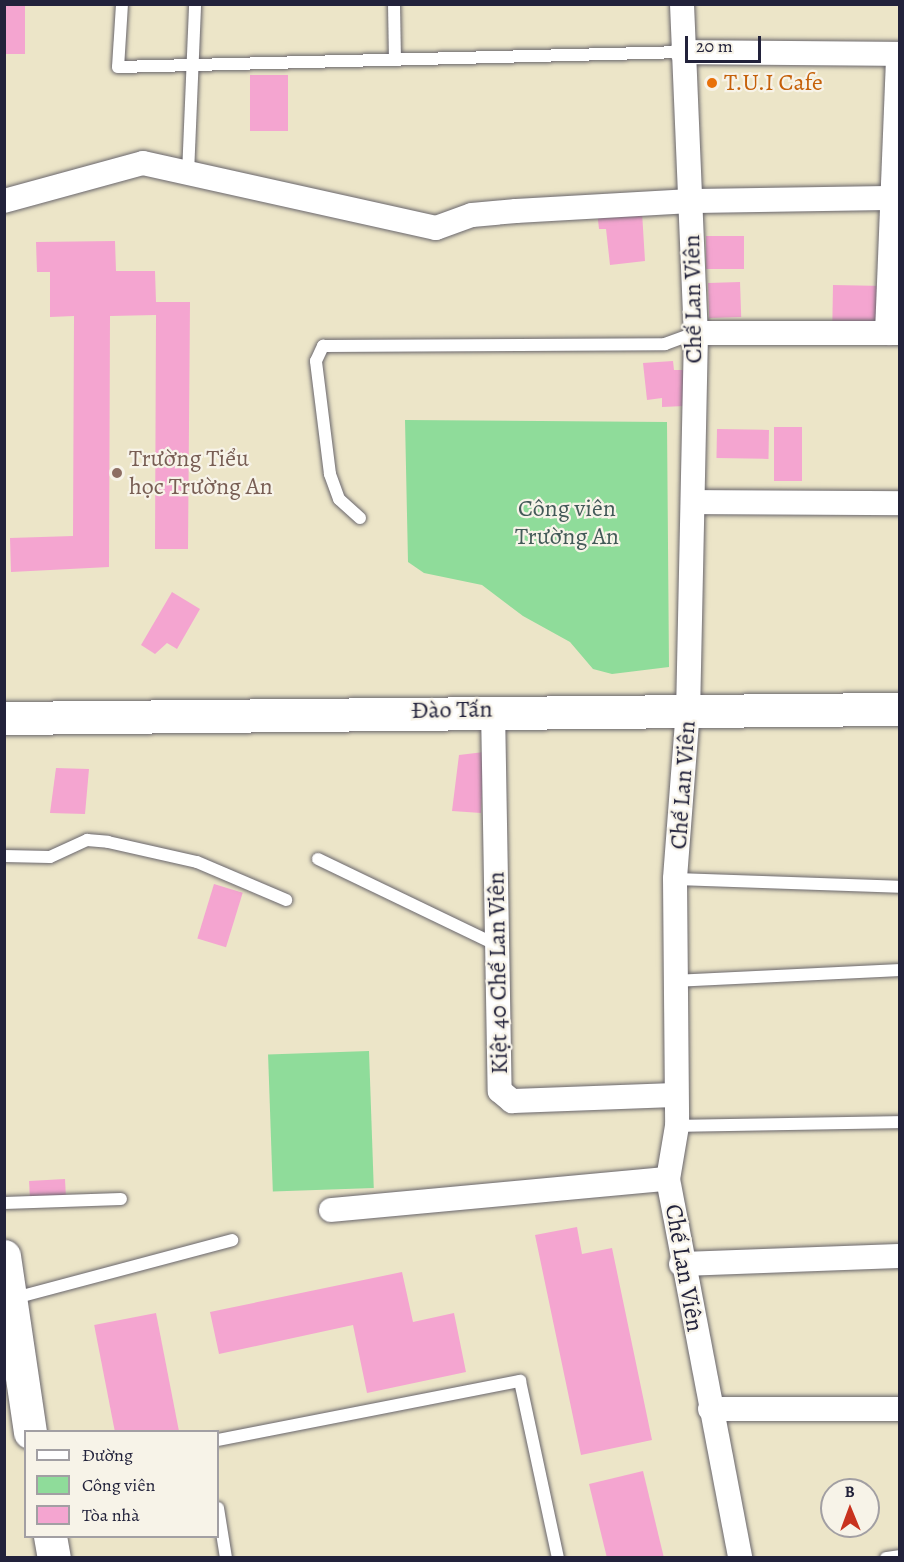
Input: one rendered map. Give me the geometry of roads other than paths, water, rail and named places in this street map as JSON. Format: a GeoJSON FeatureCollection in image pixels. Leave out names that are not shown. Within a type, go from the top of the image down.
{"type":"FeatureCollection","features":[{"type":"Feature","properties":{"kind":"street","name":"Chế Lan Viên"},"geometry":{"type":"LineString","coordinates":[[682,4],[682,52],[696,333],[688,709],[675,879],[672,981],[677,1126],[668,1179],[681,1264],[740,1557]]}},
{"type":"Feature","properties":{"kind":"street"},"geometry":{"type":"LineString","coordinates":[[682,52],[899,54],[892,198],[893,333],[696,333]]}},
{"type":"Feature","properties":{"kind":"street"},"geometry":{"type":"LineString","coordinates":[[4,201],[143,163],[436,228],[472,215],[690,201],[892,198]]}},
{"type":"Feature","properties":{"kind":"street"},"geometry":{"type":"LineString","coordinates":[[693,502],[900,503]]}},
{"type":"Feature","properties":{"kind":"street","name":"Đào Tấn"},"geometry":{"type":"LineString","coordinates":[[4,718],[494,709],[900,709]]}},
{"type":"Feature","properties":{"kind":"street","name":"Kiệt 40 Chế Lan Viên"},"geometry":{"type":"LineString","coordinates":[[494,709],[497,945],[504,1099],[676,1095]]}},
{"type":"Feature","properties":{"kind":"street"},"geometry":{"type":"LineString","coordinates":[[331,1210],[668,1179]]}},
{"type":"Feature","properties":{"kind":"street"},"geometry":{"type":"LineString","coordinates":[[681,1264],[900,1256]]}},
{"type":"Feature","properties":{"kind":"street"},"geometry":{"type":"LineString","coordinates":[[5,1276],[30,1430]]}},
{"type":"Feature","properties":{"kind":"street"},"geometry":{"type":"LineString","coordinates":[[710,1409],[900,1409]]}},
{"type":"Feature","properties":{"kind":"street"},"geometry":{"type":"LineString","coordinates":[[50,1538],[54,1557]]}},
{"type":"Feature","properties":{"kind":"lane"},"geometry":{"type":"LineString","coordinates":[[122,4],[118,67],[682,52]]}},
{"type":"Feature","properties":{"kind":"lane"},"geometry":{"type":"LineString","coordinates":[[188,174],[195,4]]}},
{"type":"Feature","properties":{"kind":"lane"},"geometry":{"type":"LineString","coordinates":[[394,4],[395,60]]}},
{"type":"Feature","properties":{"kind":"lane"},"geometry":{"type":"LineString","coordinates":[[360,518],[339,499],[330,474],[316,361],[322,346],[665,344],[696,333]]}},
{"type":"Feature","properties":{"kind":"lane"},"geometry":{"type":"LineString","coordinates":[[4,856],[50,857],[87,840],[108,842],[196,862],[286,900]]}},
{"type":"Feature","properties":{"kind":"lane"},"geometry":{"type":"LineString","coordinates":[[318,859],[497,945]]}},
{"type":"Feature","properties":{"kind":"lane"},"geometry":{"type":"LineString","coordinates":[[675,879],[900,887]]}},
{"type":"Feature","properties":{"kind":"lane"},"geometry":{"type":"LineString","coordinates":[[672,981],[900,970]]}},
{"type":"Feature","properties":{"kind":"lane"},"geometry":{"type":"LineString","coordinates":[[677,1126],[900,1122]]}},
{"type":"Feature","properties":{"kind":"lane"},"geometry":{"type":"LineString","coordinates":[[4,1203],[121,1198]]}},
{"type":"Feature","properties":{"kind":"lane"},"geometry":{"type":"LineString","coordinates":[[5,1276],[232,1240]]}},
{"type":"Feature","properties":{"kind":"lane"},"geometry":{"type":"LineString","coordinates":[[219,1440],[520,1381],[558,1557]]}},
{"type":"Feature","properties":{"kind":"lane"},"geometry":{"type":"LineString","coordinates":[[219,1514],[226,1557]]}},
{"type":"Feature","properties":{"kind":"lane"},"geometry":{"type":"LineString","coordinates":[[886,1557],[900,1556]]}},
{"type":"Feature","properties":{"kind":"place","name":"T.U.I Cafe"},"geometry":{"type":"Point","coordinates":[712,83]}},
{"type":"Feature","properties":{"kind":"place","name":"Trường Tiểu học Trường An"},"geometry":{"type":"Point","coordinates":[117,473]}},
{"type":"Feature","properties":{"kind":"park label","name":"Công viên Trường An"},"geometry":{"type":"Point","coordinates":[567,523]}}]}
